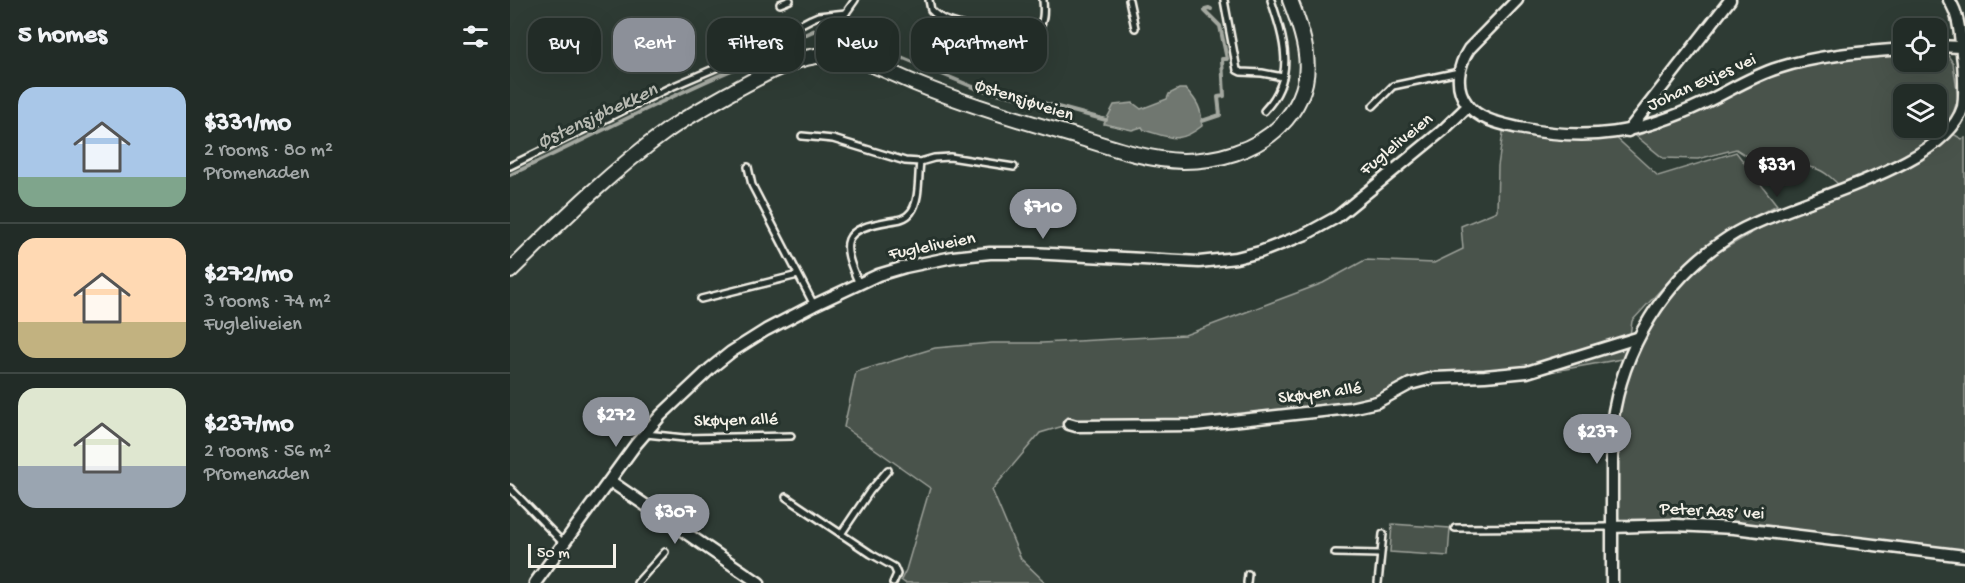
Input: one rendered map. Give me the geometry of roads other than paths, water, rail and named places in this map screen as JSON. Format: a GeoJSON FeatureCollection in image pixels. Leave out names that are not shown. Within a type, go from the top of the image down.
{"type":"FeatureCollection","features":[{"type":"Feature","properties":{"kind":"main road","name":"Østensjøveien"},"geometry":{"type":"LineString","coordinates":[[888,72],[983,108],[1108,146],[1167,160],[1196,161],[1228,155],[1257,142],[1277,129],[1293,110],[1303,90],[1307,55],[1305,40],[1290,0]]}},
{"type":"Feature","properties":{"kind":"main road","name":"Østensjøveien"},"geometry":{"type":"LineString","coordinates":[[510,271],[616,172],[651,143],[691,115],[750,82],[784,66],[816,56]]}},
{"type":"Feature","properties":{"kind":"street"},"geometry":{"type":"LineString","coordinates":[[1468,106],[1463,98],[1459,82],[1459,72],[1464,57],[1517,0]]}},
{"type":"Feature","properties":{"kind":"street"},"geometry":{"type":"LineString","coordinates":[[1628,131],[1730,0]]}},
{"type":"Feature","properties":{"kind":"street"},"geometry":{"type":"LineString","coordinates":[[1612,583],[1611,439],[1613,413],[1626,365],[1637,338],[1673,287],[1699,260],[1729,237],[1780,212],[1875,177],[1912,158],[1941,138],[1953,126],[1964,107],[1965,99],[1959,28],[1949,0]]}},
{"type":"Feature","properties":{"kind":"street"},"geometry":{"type":"LineString","coordinates":[[1947,46],[1961,47]]}},
{"type":"Feature","properties":{"kind":"street","name":"Johan Evjes vei"},"geometry":{"type":"LineString","coordinates":[[1468,106],[1477,114],[1496,122],[1541,132],[1590,136],[1628,131],[1671,118],[1738,84],[1778,68],[1838,56],[1893,50]]}},
{"type":"Feature","properties":{"kind":"street","name":"Fugleliveien"},"geometry":{"type":"LineString","coordinates":[[535,583],[645,434],[690,386],[724,357],[766,330],[814,305],[905,267],[953,256],[1031,253],[1186,262],[1236,258],[1260,252],[1306,234],[1337,217],[1442,131],[1468,106]]}},
{"type":"Feature","properties":{"kind":"street","name":"Skøyen allé"},"geometry":{"type":"LineString","coordinates":[[1069,424],[1076,426],[1195,425],[1350,408],[1377,402],[1410,384],[1433,378],[1527,372],[1637,338]]}},
{"type":"Feature","properties":{"kind":"street"},"geometry":{"type":"LineString","coordinates":[[610,482],[759,583]]}},
{"type":"Feature","properties":{"kind":"street","name":"Peter Aas’ vei"},"geometry":{"type":"LineString","coordinates":[[1611,527],[1676,525],[1734,528],[1965,556]]}},
{"type":"Feature","properties":{"kind":"lane"},"geometry":{"type":"LineString","coordinates":[[780,4],[790,0]]}},
{"type":"Feature","properties":{"kind":"lane"},"geometry":{"type":"LineString","coordinates":[[842,18],[855,0]]}},
{"type":"Feature","properties":{"kind":"lane"},"geometry":{"type":"LineString","coordinates":[[929,0],[931,10],[944,20],[991,35],[1007,36],[1036,32],[1044,16],[1043,0]]}},
{"type":"Feature","properties":{"kind":"lane"},"geometry":{"type":"LineString","coordinates":[[1130,0],[1135,28]]}},
{"type":"Feature","properties":{"kind":"lane"},"geometry":{"type":"LineString","coordinates":[[1224,0],[1237,70],[1283,77]]}},
{"type":"Feature","properties":{"kind":"lane"},"geometry":{"type":"LineString","coordinates":[[1264,111],[1272,102],[1285,69],[1284,46],[1270,0]]}},
{"type":"Feature","properties":{"kind":"lane"},"geometry":{"type":"LineString","coordinates":[[510,166],[669,88],[725,64],[818,16],[846,13]]}},
{"type":"Feature","properties":{"kind":"lane"},"geometry":{"type":"LineString","coordinates":[[1374,106],[1393,86],[1459,72]]}},
{"type":"Feature","properties":{"kind":"lane"},"geometry":{"type":"LineString","coordinates":[[802,135],[833,139],[905,160],[920,162],[950,157],[1014,167]]}},
{"type":"Feature","properties":{"kind":"lane"},"geometry":{"type":"LineString","coordinates":[[860,284],[848,254],[849,237],[863,227],[906,218],[910,214],[916,200],[920,162]]}},
{"type":"Feature","properties":{"kind":"lane"},"geometry":{"type":"LineString","coordinates":[[748,166],[752,185],[814,305]]}},
{"type":"Feature","properties":{"kind":"lane"},"geometry":{"type":"LineString","coordinates":[[701,299],[798,275]]}},
{"type":"Feature","properties":{"kind":"lane","name":"Skøyen allé"},"geometry":{"type":"LineString","coordinates":[[645,434],[684,438],[791,436]]}},
{"type":"Feature","properties":{"kind":"lane"},"geometry":{"type":"LineString","coordinates":[[841,534],[888,470]]}},
{"type":"Feature","properties":{"kind":"lane"},"geometry":{"type":"LineString","coordinates":[[510,488],[564,543]]}},
{"type":"Feature","properties":{"kind":"lane"},"geometry":{"type":"LineString","coordinates":[[786,498],[894,567],[897,574],[893,583]]}},
{"type":"Feature","properties":{"kind":"lane","name":"Peter Aas’ vei"},"geometry":{"type":"LineString","coordinates":[[1455,528],[1611,527]]}},
{"type":"Feature","properties":{"kind":"lane"},"geometry":{"type":"LineString","coordinates":[[1378,583],[1383,534]]}},
{"type":"Feature","properties":{"kind":"lane"},"geometry":{"type":"LineString","coordinates":[[637,583],[665,552]]}},
{"type":"Feature","properties":{"kind":"lane"},"geometry":{"type":"LineString","coordinates":[[1335,553],[1380,554]]}},
{"type":"Feature","properties":{"kind":"lane"},"geometry":{"type":"LineString","coordinates":[[1247,583],[1248,574]]}},
{"type":"Feature","properties":{"kind":"waterway","name":"Østensjøbekken"},"geometry":{"type":"LineString","coordinates":[[1202,121],[1220,115],[1218,97],[1224,96],[1222,59],[1227,59],[1220,26],[1205,11],[1205,9],[1211,9]]}},
{"type":"Feature","properties":{"kind":"waterway","name":"Østensjøbekken"},"geometry":{"type":"LineString","coordinates":[[510,175],[657,104],[757,60],[816,30]]}},
{"type":"Feature","properties":{"kind":"waterway","name":"Østensjøbekken"},"geometry":{"type":"LineString","coordinates":[[899,56],[978,89],[1106,120]]}}]}
